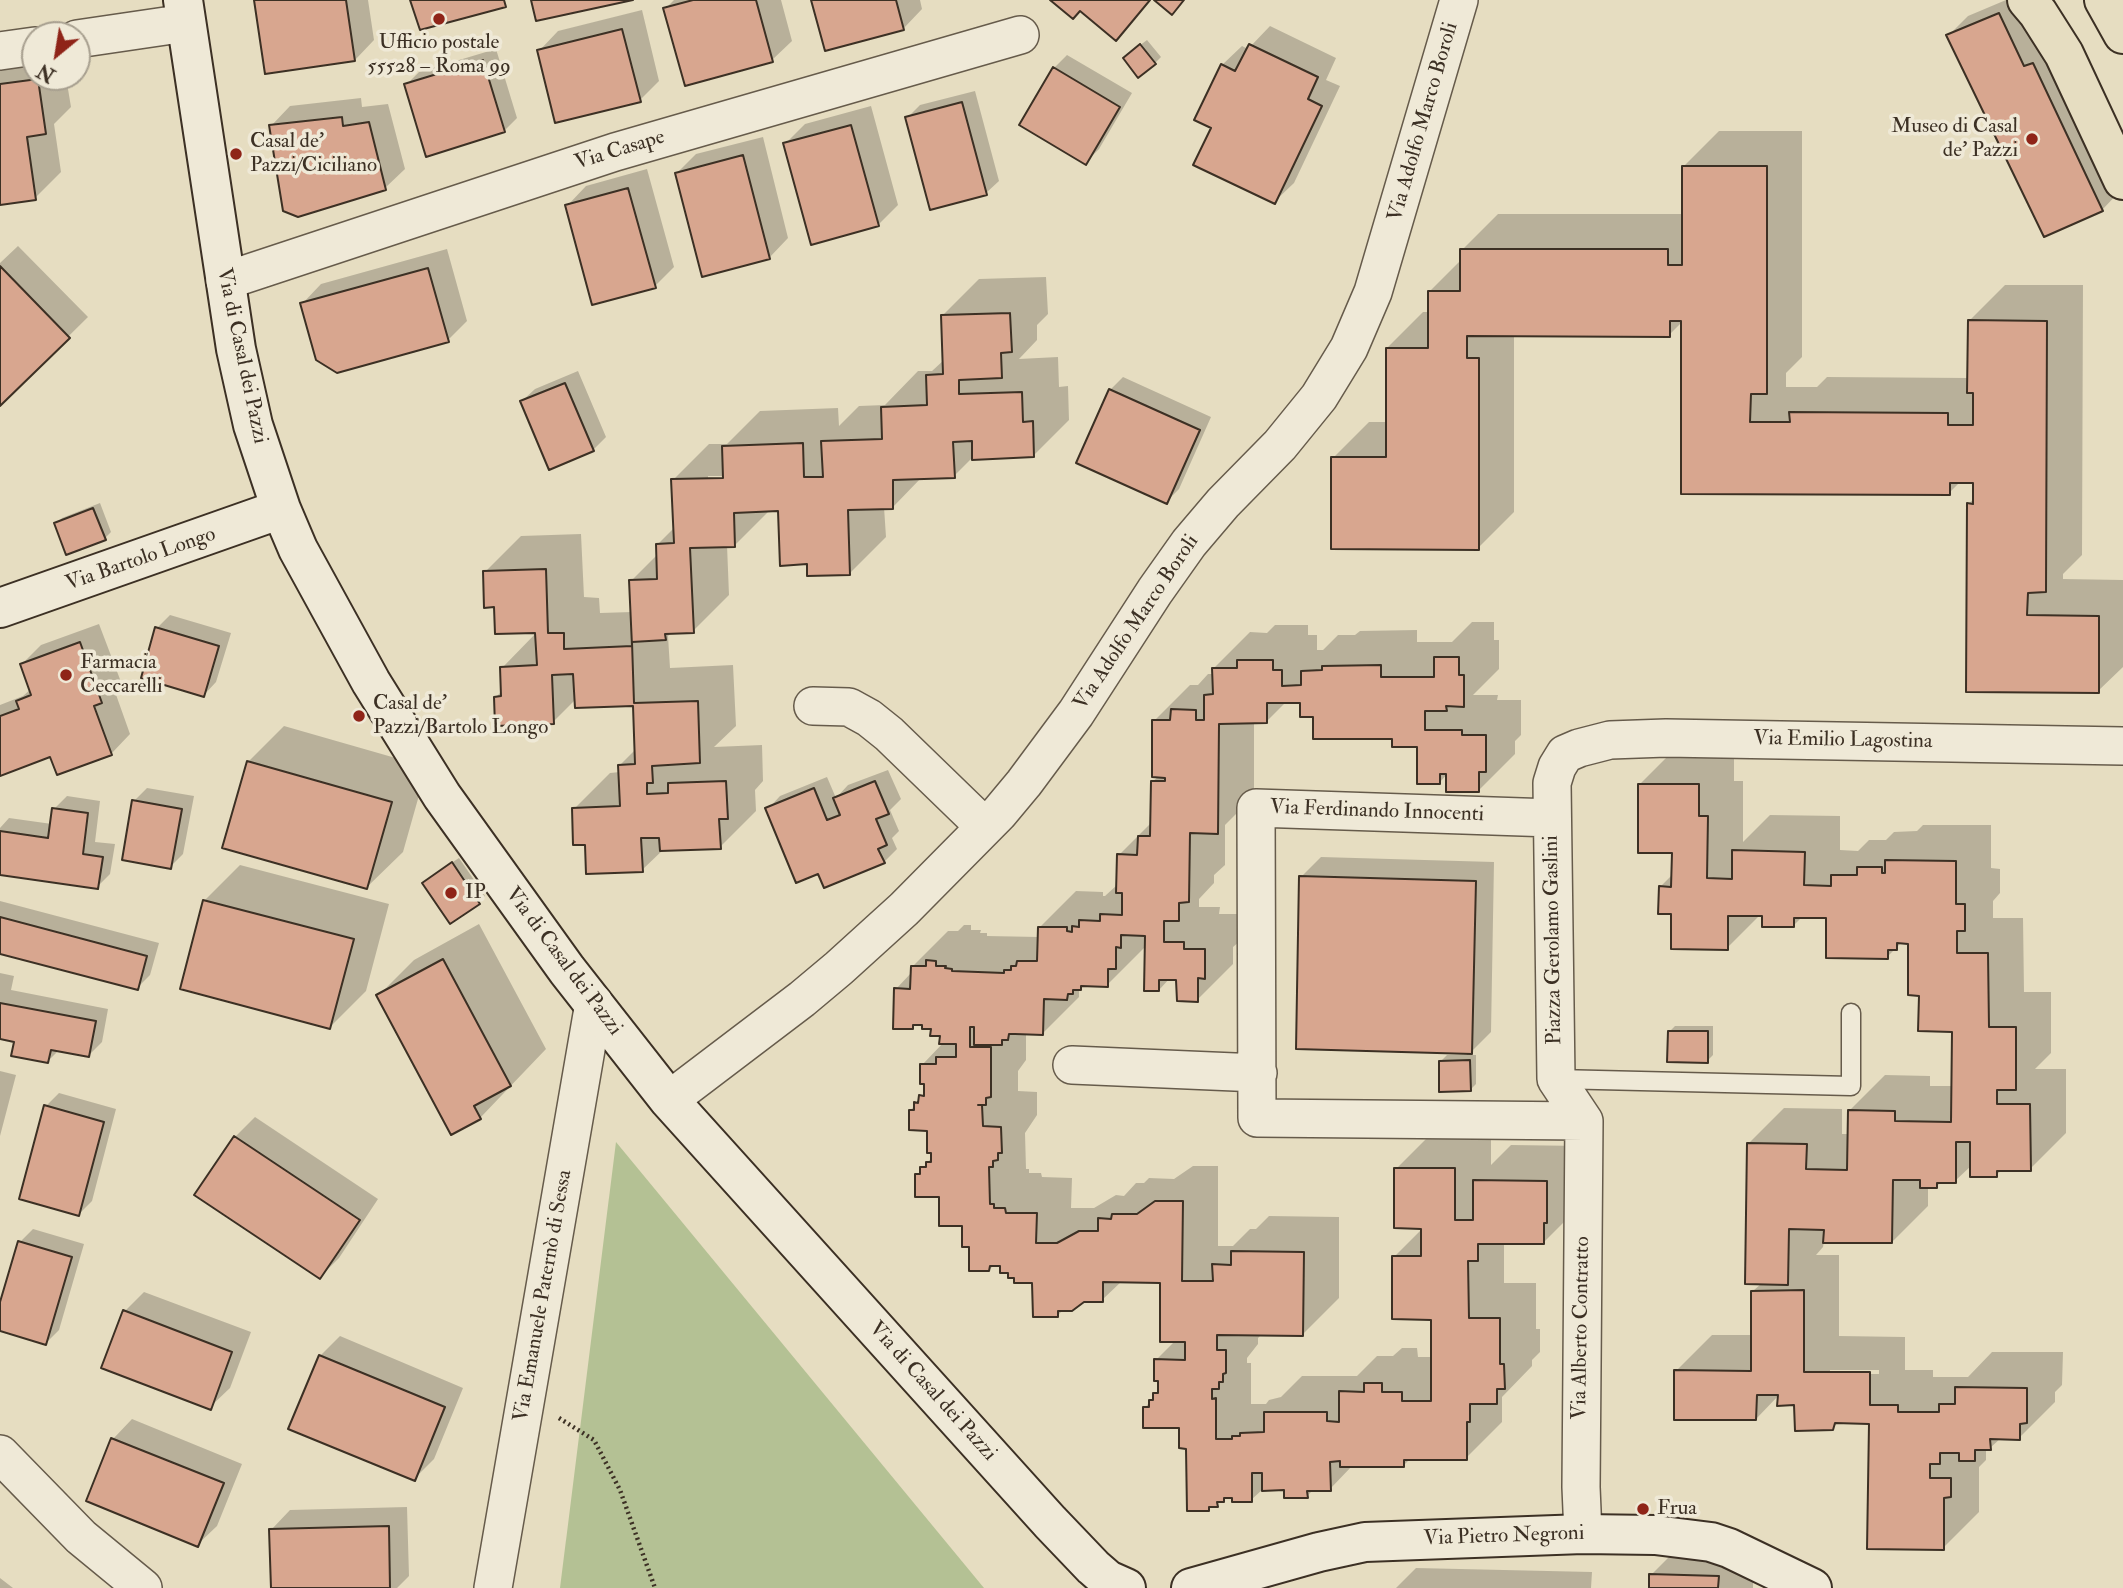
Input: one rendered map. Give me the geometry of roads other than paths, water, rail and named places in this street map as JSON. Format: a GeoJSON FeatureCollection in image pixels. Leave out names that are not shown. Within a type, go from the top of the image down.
{"type":"FeatureCollection","features":[{"type":"Feature","properties":{"kind":"main road"},"geometry":{"type":"LineString","coordinates":[[2027,0],[2038,13],[2070,66],[2123,180]]}},
{"type":"Feature","properties":{"kind":"main road"},"geometry":{"type":"LineString","coordinates":[[2104,0],[2123,34]]}},
{"type":"Feature","properties":{"kind":"street","name":"Via Adolfo Marco Boroli"},"geometry":{"type":"LineString","coordinates":[[669,1100],[839,968],[904,909],[985,827],[1024,783],[1070,722],[1189,543],[1223,503],[1287,437],[1319,397],[1341,362],[1365,313],[1380,273],[1459,0]]}},
{"type":"Feature","properties":{"kind":"street"},"geometry":{"type":"LineString","coordinates":[[91,35],[185,11]]}},
{"type":"Feature","properties":{"kind":"street","name":"Via di Casal dei Pazzi"},"geometry":{"type":"LineString","coordinates":[[185,11],[225,281],[245,394],[263,459],[281,509],[321,593],[371,682],[418,759],[521,906],[669,1100],[1086,1561],[1108,1580],[1126,1588]]}},
{"type":"Feature","properties":{"kind":"street","name":"Via Casape"},"geometry":{"type":"LineString","coordinates":[[225,281],[615,152],[1020,35]]}},
{"type":"Feature","properties":{"kind":"street"},"geometry":{"type":"LineString","coordinates":[[0,51],[21,48]]}},
{"type":"Feature","properties":{"kind":"street","name":"Via Bartolo Longo"},"geometry":{"type":"LineString","coordinates":[[0,608],[281,509]]}},
{"type":"Feature","properties":{"kind":"street"},"geometry":{"type":"LineString","coordinates":[[813,706],[838,705],[869,718],[985,827]]}},
{"type":"Feature","properties":{"kind":"street","name":"Via Emilio Lagostina"},"geometry":{"type":"LineString","coordinates":[[1565,754],[1610,740],[1640,738],[2123,746]]}},
{"type":"Feature","properties":{"kind":"street","name":"Piazza Gerolamo Gaslini"},"geometry":{"type":"LineString","coordinates":[[1556,1079],[1552,783],[1565,754]]}},
{"type":"Feature","properties":{"kind":"street","name":"Via Ferdinando Innocenti"},"geometry":{"type":"LineString","coordinates":[[1552,818],[1256,808],[1258,1118],[1584,1121]]}},
{"type":"Feature","properties":{"kind":"street","name":"Via Emanuele Paternò di Sessa"},"geometry":{"type":"LineString","coordinates":[[493,1588],[594,1003]]}},
{"type":"Feature","properties":{"kind":"street"},"geometry":{"type":"LineString","coordinates":[[1072,1065],[1258,1073]]}},
{"type":"Feature","properties":{"kind":"street"},"geometry":{"type":"LineString","coordinates":[[1556,1079],[1584,1121]]}},
{"type":"Feature","properties":{"kind":"street","name":"Via Alberto Contratto"},"geometry":{"type":"LineString","coordinates":[[1583,1534],[1581,1488],[1584,1121]]}},
{"type":"Feature","properties":{"kind":"street"},"geometry":{"type":"LineString","coordinates":[[0,1454],[81,1537],[108,1562],[143,1588]]}},
{"type":"Feature","properties":{"kind":"street","name":"Via Pietro Negroni"},"geometry":{"type":"LineString","coordinates":[[1191,1588],[1319,1552],[1366,1542],[1583,1534],[1655,1535],[1711,1542],[1812,1588]]}},
{"type":"Feature","properties":{"kind":"lane"},"geometry":{"type":"LineString","coordinates":[[1556,1079],[1851,1086],[1851,1013]]}},
{"type":"Feature","properties":{"kind":"place","name":"Ufficio postale 55528 – Roma 99"},"geometry":{"type":"Point","coordinates":[439,19]}},
{"type":"Feature","properties":{"kind":"place","name":"Museo di Casal de' Pazzi"},"geometry":{"type":"Point","coordinates":[2032,139]}},
{"type":"Feature","properties":{"kind":"place","name":"Casal de' Pazzi/Ciciliano"},"geometry":{"type":"Point","coordinates":[236,154]}},
{"type":"Feature","properties":{"kind":"place","name":"Farmacia Ceccarelli"},"geometry":{"type":"Point","coordinates":[66,675]}},
{"type":"Feature","properties":{"kind":"place","name":"Casal de' Pazzi/Bartolo Longo"},"geometry":{"type":"Point","coordinates":[359,716]}},
{"type":"Feature","properties":{"kind":"place","name":"IP"},"geometry":{"type":"Point","coordinates":[451,893]}},
{"type":"Feature","properties":{"kind":"place","name":"Frua"},"geometry":{"type":"Point","coordinates":[1643,1509]}}]}
